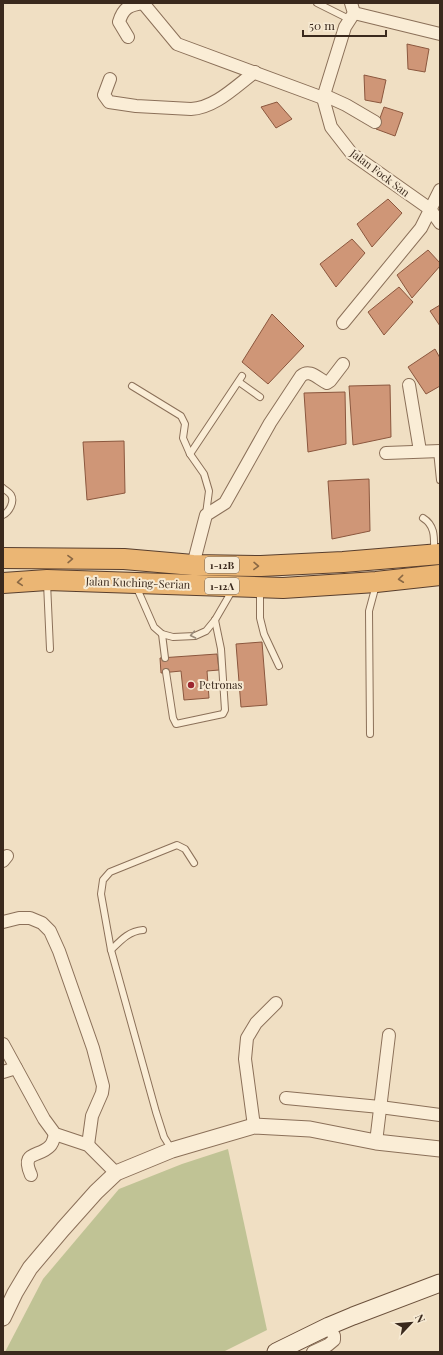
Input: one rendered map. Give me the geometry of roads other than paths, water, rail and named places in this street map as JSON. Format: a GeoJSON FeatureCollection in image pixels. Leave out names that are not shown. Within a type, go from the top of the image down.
{"type":"FeatureCollection","features":[{"type":"Feature","properties":{"kind":"highway","name":"Jalan Kuching-Serian"},"geometry":{"type":"LineString","coordinates":[[3,558],[124,559],[193,565],[261,566],[437,554]]}},
{"type":"Feature","properties":{"kind":"highway","name":"Jalan Kuching-Serian"},"geometry":{"type":"LineString","coordinates":[[3,583],[47,580],[283,588],[376,582],[440,575]]}},
{"type":"Feature","properties":{"kind":"main road"},"geometry":{"type":"LineString","coordinates":[[276,1352],[329,1326],[440,1283]]}},
{"type":"Feature","properties":{"kind":"street"},"geometry":{"type":"LineString","coordinates":[[128,37],[118,22],[121,13],[133,4],[143,3],[177,44],[346,105],[374,122]]}},
{"type":"Feature","properties":{"kind":"street"},"geometry":{"type":"LineString","coordinates":[[323,96],[351,12],[440,34]]}},
{"type":"Feature","properties":{"kind":"street"},"geometry":{"type":"LineString","coordinates":[[110,79],[104,95],[109,102],[136,106],[200,109],[217,100],[255,72]]}},
{"type":"Feature","properties":{"kind":"street","name":"Jalan Fock San"},"geometry":{"type":"LineString","coordinates":[[323,96],[331,127],[352,154],[430,209],[440,224]]}},
{"type":"Feature","properties":{"kind":"street"},"geometry":{"type":"LineString","coordinates":[[343,324],[421,228],[427,219],[430,209],[440,190]]}},
{"type":"Feature","properties":{"kind":"street"},"geometry":{"type":"LineString","coordinates":[[193,565],[206,515],[225,503],[270,423],[301,376],[304,373],[309,373],[327,383],[343,364]]}},
{"type":"Feature","properties":{"kind":"street"},"geometry":{"type":"LineString","coordinates":[[409,385],[420,451]]}},
{"type":"Feature","properties":{"kind":"street"},"geometry":{"type":"LineString","coordinates":[[386,453],[438,451]]}},
{"type":"Feature","properties":{"kind":"street"},"geometry":{"type":"LineString","coordinates":[[3,922],[19,918],[30,918],[42,922],[50,931],[59,952],[93,1048],[103,1086],[102,1093],[92,1116],[88,1145]]}},
{"type":"Feature","properties":{"kind":"street"},"geometry":{"type":"LineString","coordinates":[[254,1126],[245,1059],[247,1038],[256,1023],[276,1003]]}},
{"type":"Feature","properties":{"kind":"street"},"geometry":{"type":"LineString","coordinates":[[376,1142],[389,1035]]}},
{"type":"Feature","properties":{"kind":"street"},"geometry":{"type":"LineString","coordinates":[[3,1044],[44,1119],[55,1134],[88,1145],[116,1173]]}},
{"type":"Feature","properties":{"kind":"street"},"geometry":{"type":"LineString","coordinates":[[3,1072],[16,1068]]}},
{"type":"Feature","properties":{"kind":"street"},"geometry":{"type":"LineString","coordinates":[[286,1098],[380,1107],[440,1115]]}},
{"type":"Feature","properties":{"kind":"street"},"geometry":{"type":"LineString","coordinates":[[3,1318],[15,1293],[30,1268],[68,1224],[116,1173],[172,1150],[254,1126],[310,1129],[376,1142],[440,1149]]}},
{"type":"Feature","properties":{"kind":"street"},"geometry":{"type":"LineString","coordinates":[[30,1175],[27,1165],[28,1160],[31,1156],[51,1145],[55,1134]]}},
{"type":"Feature","properties":{"kind":"street"},"geometry":{"type":"LineString","coordinates":[[313,1352],[328,1345],[334,1340],[334,1336],[329,1326]]}},
{"type":"Feature","properties":{"kind":"lane"},"geometry":{"type":"LineString","coordinates":[[317,3],[351,12]]}},
{"type":"Feature","properties":{"kind":"lane"},"geometry":{"type":"LineString","coordinates":[[190,454],[240,379],[260,397]]}},
{"type":"Feature","properties":{"kind":"lane"},"geometry":{"type":"LineString","coordinates":[[132,386],[180,416],[185,424],[183,438],[190,454],[204,474],[209,491],[206,515]]}},
{"type":"Feature","properties":{"kind":"lane"},"geometry":{"type":"LineString","coordinates":[[438,451],[440,480]]}},
{"type":"Feature","properties":{"kind":"lane"},"geometry":{"type":"LineString","coordinates":[[3,488],[11,495],[12,499],[11,506],[3,515]]}},
{"type":"Feature","properties":{"kind":"lane"},"geometry":{"type":"LineString","coordinates":[[423,518],[430,522],[437,554]]}},
{"type":"Feature","properties":{"kind":"lane"},"geometry":{"type":"LineString","coordinates":[[47,580],[50,649]]}},
{"type":"Feature","properties":{"kind":"lane"},"geometry":{"type":"LineString","coordinates":[[370,734],[369,611],[376,582]]}},
{"type":"Feature","properties":{"kind":"lane"},"geometry":{"type":"LineString","coordinates":[[135,583],[154,627],[162,634],[173,637],[195,636],[206,632],[215,620],[235,586]]}},
{"type":"Feature","properties":{"kind":"lane"},"geometry":{"type":"LineString","coordinates":[[260,587],[260,618],[264,634],[279,666]]}},
{"type":"Feature","properties":{"kind":"lane"},"geometry":{"type":"LineString","coordinates":[[166,672],[172,718],[176,724],[223,714],[225,710],[222,656],[215,620]]}},
{"type":"Feature","properties":{"kind":"lane"},"geometry":{"type":"LineString","coordinates":[[162,634],[164,658]]}},
{"type":"Feature","properties":{"kind":"lane"},"geometry":{"type":"LineString","coordinates":[[172,1150],[164,1137],[156,1112],[111,950],[101,894],[103,880],[110,872],[177,845],[185,849],[194,863]]}},
{"type":"Feature","properties":{"kind":"lane"},"geometry":{"type":"LineString","coordinates":[[111,950],[132,932],[143,930]]}},
{"type":"Feature","properties":{"kind":"place","name":"Petronas"},"geometry":{"type":"Point","coordinates":[191,685]}}]}
